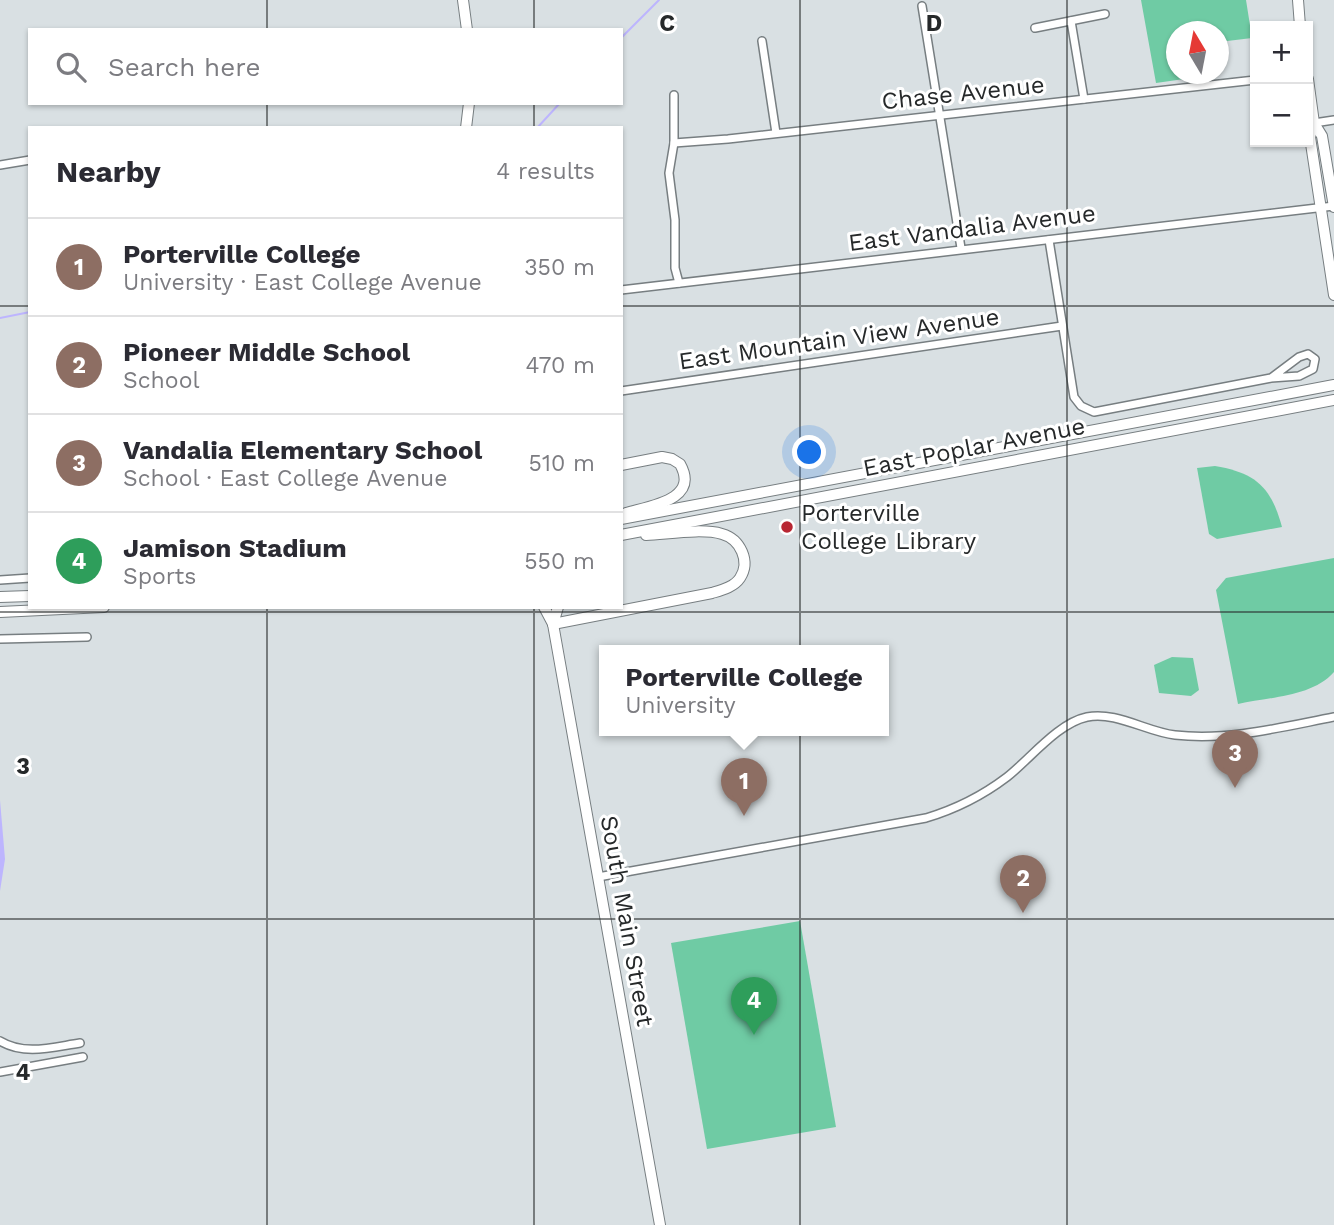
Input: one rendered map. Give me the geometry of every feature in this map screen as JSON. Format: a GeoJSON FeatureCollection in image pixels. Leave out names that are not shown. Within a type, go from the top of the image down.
{"type":"FeatureCollection","features":[{"type":"Feature","properties":{"kind":"main road"},"geometry":{"type":"LineString","coordinates":[[463,0],[467,28]]}},
{"type":"Feature","properties":{"kind":"main road"},"geometry":{"type":"LineString","coordinates":[[1298,0],[1300,21]]}},
{"type":"Feature","properties":{"kind":"main road"},"geometry":{"type":"LineString","coordinates":[[1309,84],[1314,123],[1310,137],[1330,207],[1334,295]]}},
{"type":"Feature","properties":{"kind":"main road"},"geometry":{"type":"LineString","coordinates":[[466,126],[470,105]]}},
{"type":"Feature","properties":{"kind":"main road","name":"East Poplar Avenue"},"geometry":{"type":"LineString","coordinates":[[623,516],[1334,385]]}},
{"type":"Feature","properties":{"kind":"main road","name":"East Poplar Avenue"},"geometry":{"type":"LineString","coordinates":[[623,535],[1334,400]]}},
{"type":"Feature","properties":{"kind":"main road"},"geometry":{"type":"LineString","coordinates":[[623,465],[662,457],[672,458],[682,467],[685,480],[681,492],[673,498],[623,515]]}},
{"type":"Feature","properties":{"kind":"main road"},"geometry":{"type":"LineString","coordinates":[[554,624],[712,593],[732,585],[742,573],[743,557],[739,546],[732,538],[723,534],[711,532],[623,535]]}},
{"type":"Feature","properties":{"kind":"main road"},"geometry":{"type":"LineString","coordinates":[[0,597],[28,596]]}},
{"type":"Feature","properties":{"kind":"main road"},"geometry":{"type":"LineString","coordinates":[[0,612],[62,609]]}},
{"type":"Feature","properties":{"kind":"main road","name":"South Main Street"},"geometry":{"type":"LineString","coordinates":[[545,609],[554,624],[660,1225]]}},
{"type":"Feature","properties":{"kind":"main road","name":"South Main Street"},"geometry":{"type":"LineString","coordinates":[[554,624],[558,609]]}},
{"type":"Feature","properties":{"kind":"street"},"geometry":{"type":"LineString","coordinates":[[922,6],[961,248]]}},
{"type":"Feature","properties":{"kind":"street"},"geometry":{"type":"LineString","coordinates":[[1035,28],[1105,14]]}},
{"type":"Feature","properties":{"kind":"street"},"geometry":{"type":"LineString","coordinates":[[1071,21],[1084,99]]}},
{"type":"Feature","properties":{"kind":"street"},"geometry":{"type":"LineString","coordinates":[[762,41],[776,133]]}},
{"type":"Feature","properties":{"kind":"street","name":"Chase Avenue"},"geometry":{"type":"LineString","coordinates":[[674,143],[1250,80]]}},
{"type":"Feature","properties":{"kind":"street"},"geometry":{"type":"LineString","coordinates":[[674,95],[674,143],[668,173],[675,220],[675,268],[679,283]]}},
{"type":"Feature","properties":{"kind":"street"},"geometry":{"type":"LineString","coordinates":[[1314,123],[1334,120]]}},
{"type":"Feature","properties":{"kind":"street"},"geometry":{"type":"LineString","coordinates":[[0,165],[28,160]]}},
{"type":"Feature","properties":{"kind":"street","name":"East Vandalia Avenue"},"geometry":{"type":"LineString","coordinates":[[623,290],[961,248],[1330,207]]}},
{"type":"Feature","properties":{"kind":"street"},"geometry":{"type":"LineString","coordinates":[[1049,240],[1062,326]]}},
{"type":"Feature","properties":{"kind":"street","name":"East Mountain View Avenue"},"geometry":{"type":"LineString","coordinates":[[623,391],[1062,326]]}},
{"type":"Feature","properties":{"kind":"street","name":"East Poplar Avenue"},"geometry":{"type":"LineString","coordinates":[[1062,326],[1074,397],[1081,406],[1094,412],[1271,378],[1306,375],[1315,367],[1315,359],[1308,354],[1299,357],[1271,378]]}},
{"type":"Feature","properties":{"kind":"street"},"geometry":{"type":"LineString","coordinates":[[0,580],[28,578]]}},
{"type":"Feature","properties":{"kind":"street"},"geometry":{"type":"LineString","coordinates":[[0,639],[87,637]]}},
{"type":"Feature","properties":{"kind":"street"},"geometry":{"type":"LineString","coordinates":[[598,877],[926,818],[953,810],[977,798],[1004,779],[1074,721],[1089,716],[1111,718],[1173,735],[1205,737],[1230,736],[1334,717]]}},
{"type":"Feature","properties":{"kind":"street"},"geometry":{"type":"LineString","coordinates":[[0,1041],[22,1049],[48,1048],[80,1042]]}},
{"type":"Feature","properties":{"kind":"street"},"geometry":{"type":"LineString","coordinates":[[48,1048],[51,1062]]}},
{"type":"Feature","properties":{"kind":"street"},"geometry":{"type":"LineString","coordinates":[[0,1072],[83,1057]]}},
{"type":"Feature","properties":{"kind":"green space"},"geometry":{"type":"Polygon","coordinates":[[[1141,0],[1246,0],[1250,38],[1229,41],[1229,21],[1166,21],[1166,82],[1156,83],[1141,0]]]}},
{"type":"Feature","properties":{"kind":"green space"},"geometry":{"type":"Polygon","coordinates":[[[1215,466],[1241,473],[1260,484],[1273,502],[1282,527],[1217,539],[1209,534],[1197,468],[1215,466]]]}},
{"type":"Feature","properties":{"kind":"green space"},"geometry":{"type":"Polygon","coordinates":[[[1334,558],[1334,672],[1314,687],[1302,691],[1238,704],[1216,590],[1226,578],[1334,558]]]}},
{"type":"Feature","properties":{"kind":"green space"},"geometry":{"type":"Polygon","coordinates":[[[1172,657],[1193,658],[1199,690],[1191,696],[1159,693],[1154,665],[1172,657]]]}},
{"type":"Feature","properties":{"kind":"green space"},"geometry":{"type":"Polygon","coordinates":[[[800,921],[836,1127],[707,1149],[671,943],[800,921]]]}},
{"type":"Feature","properties":{"kind":"shaded area"},"geometry":{"type":"Polygon","coordinates":[[[0,800],[5,859],[0,891],[0,800]]]}},
{"type":"Feature","properties":{"kind":"waterway"},"geometry":{"type":"LineString","coordinates":[[623,36],[659,0]]}},
{"type":"Feature","properties":{"kind":"waterway"},"geometry":{"type":"LineString","coordinates":[[539,126],[558,105]]}},
{"type":"Feature","properties":{"kind":"waterway"},"geometry":{"type":"LineString","coordinates":[[0,318],[28,312]]}},
{"type":"Feature","properties":{"kind":"place","name":"Porterville College Library"},"geometry":{"type":"Point","coordinates":[787,527]}},
{"type":"Feature","properties":{"kind":"place","name":"Vandalia Elementary School"},"geometry":{"type":"Point","coordinates":[1235,788]}},
{"type":"Feature","properties":{"kind":"place","name":"Porterville College"},"geometry":{"type":"Point","coordinates":[744,816]}},
{"type":"Feature","properties":{"kind":"place","name":"Pioneer Middle School"},"geometry":{"type":"Point","coordinates":[1023,913]}},
{"type":"Feature","properties":{"kind":"place","name":"Jamison Stadium"},"geometry":{"type":"Point","coordinates":[754,1035]}}]}
